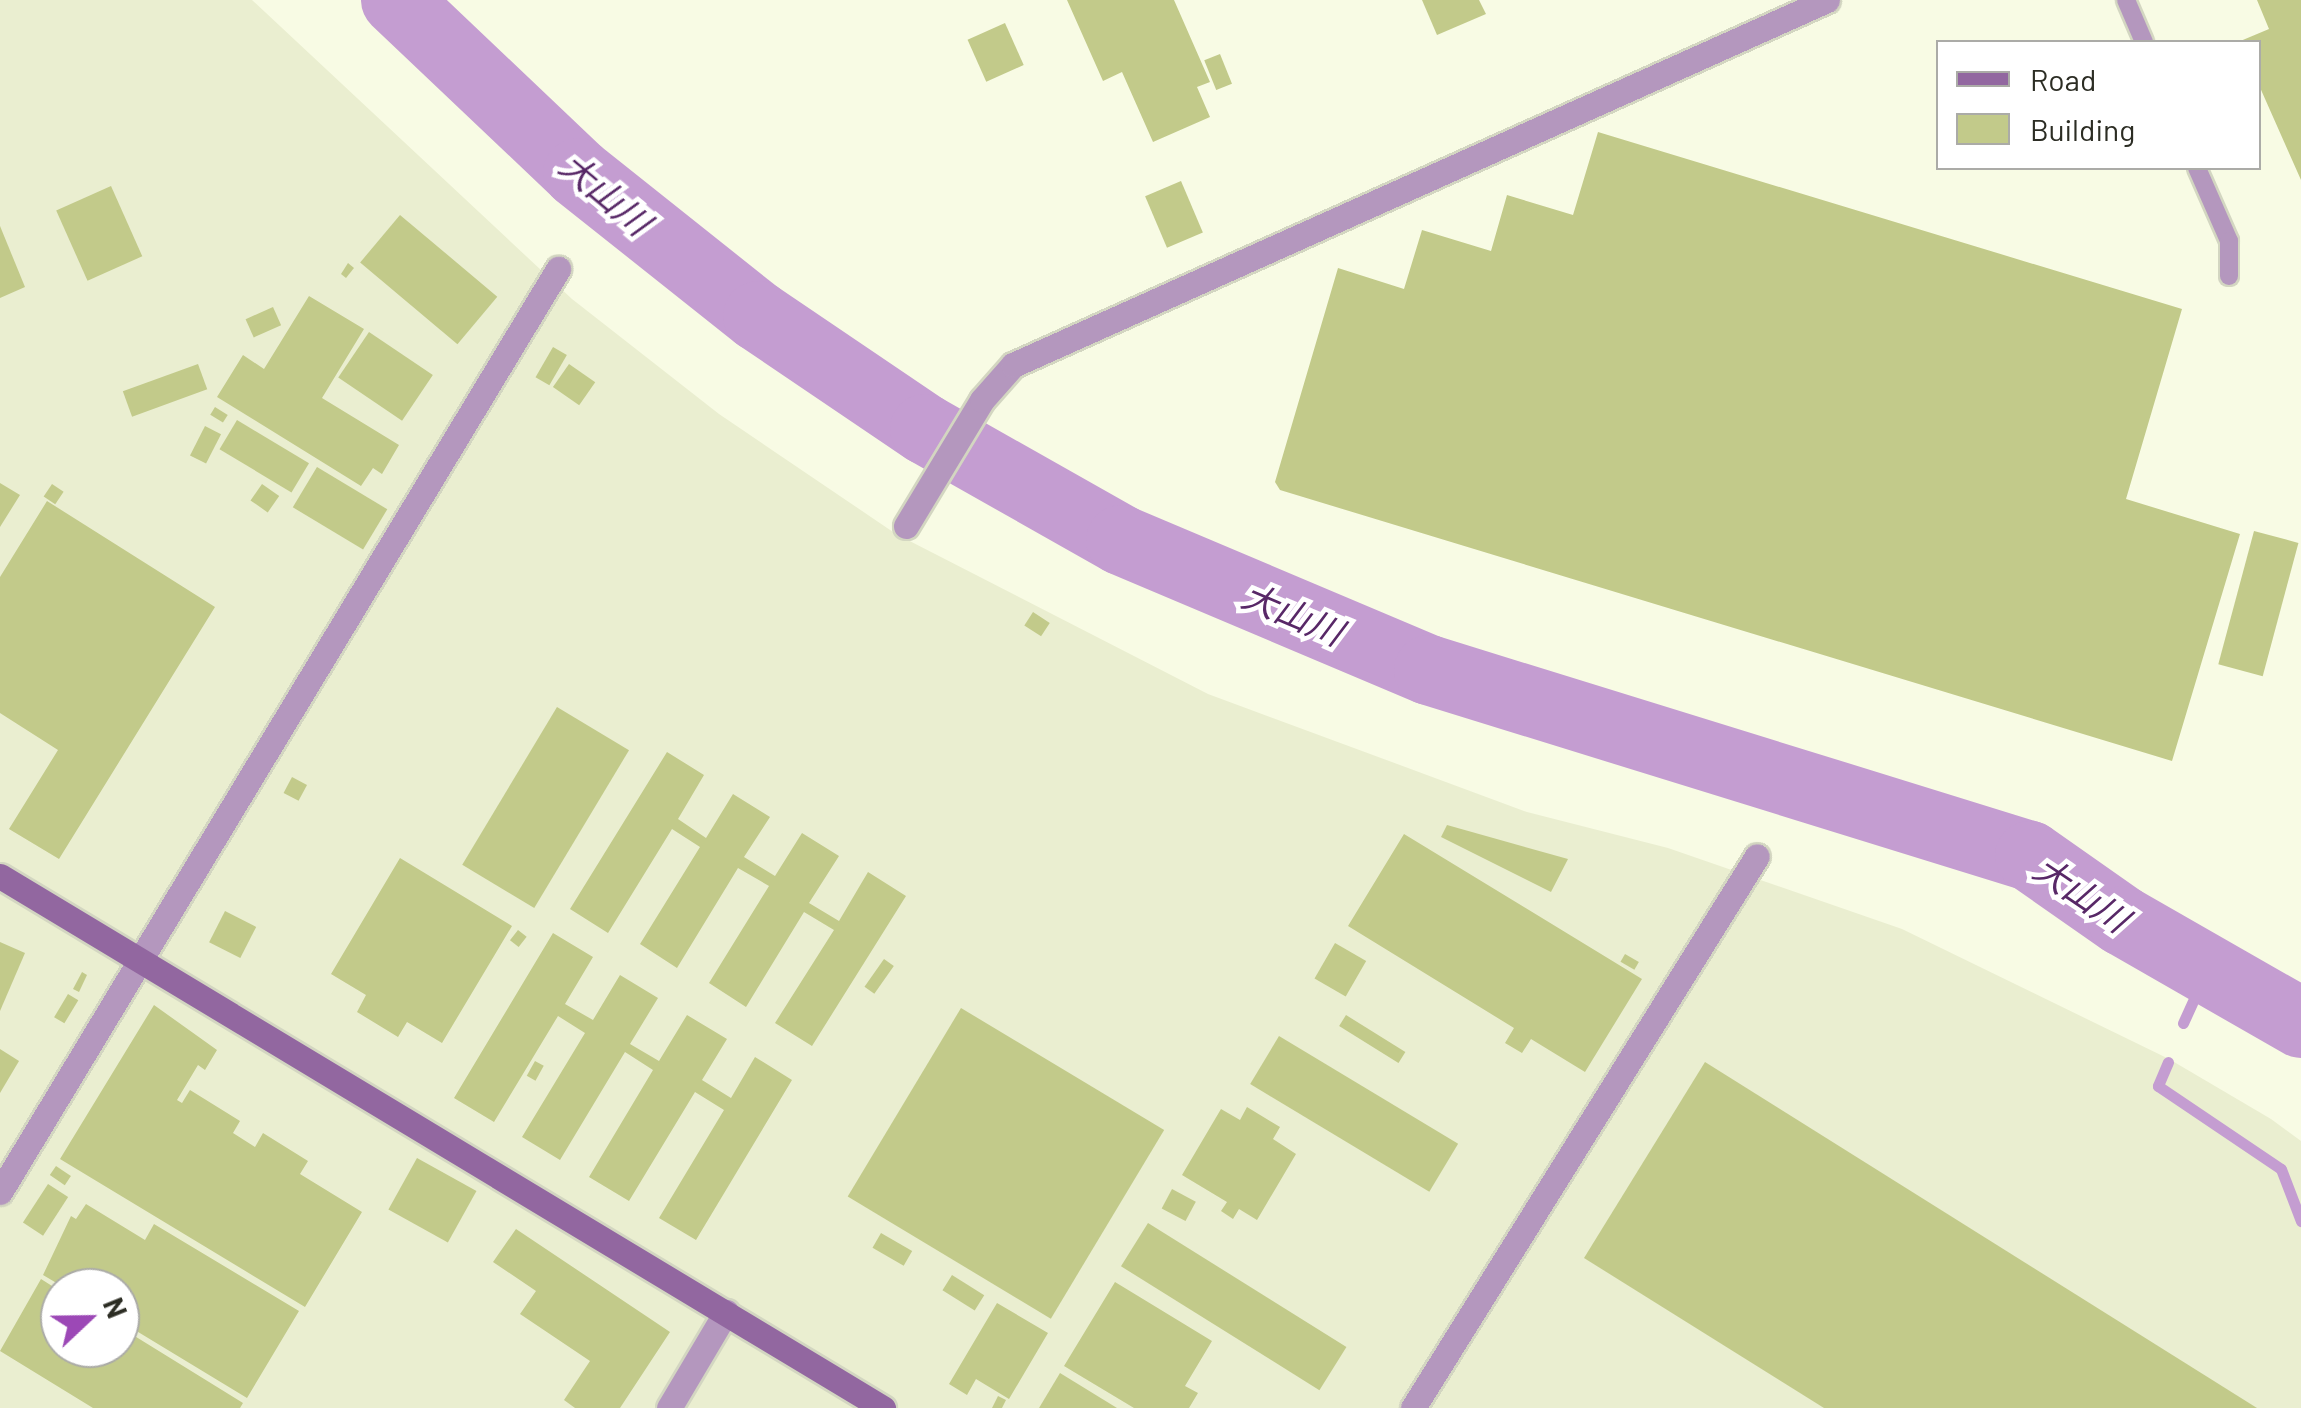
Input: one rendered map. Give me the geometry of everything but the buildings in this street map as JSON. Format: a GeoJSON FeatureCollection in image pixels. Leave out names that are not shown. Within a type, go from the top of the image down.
{"type":"FeatureCollection","features":[{"type":"Feature","properties":{"kind":"street"},"geometry":{"type":"LineString","coordinates":[[906,526],[982,400],[1014,365],[1827,0]]}},
{"type":"Feature","properties":{"kind":"street"},"geometry":{"type":"LineString","coordinates":[[0,1192],[558,269]]}},
{"type":"Feature","properties":{"kind":"street"},"geometry":{"type":"LineString","coordinates":[[1412,1408],[1757,856]]}},
{"type":"Feature","properties":{"kind":"street"},"geometry":{"type":"LineString","coordinates":[[0,876],[140,965],[883,1408]]}},
{"type":"Feature","properties":{"kind":"street"},"geometry":{"type":"LineString","coordinates":[[668,1408],[726,1312]]}},
{"type":"Feature","properties":{"kind":"lane"},"geometry":{"type":"LineString","coordinates":[[2126,0],[2143,40]]}},
{"type":"Feature","properties":{"kind":"lane"},"geometry":{"type":"LineString","coordinates":[[2198,170],[2228,241],[2229,276]]}},
{"type":"Feature","properties":{"kind":"shaded area"},"geometry":{"type":"Polygon","coordinates":[[[0,0],[252,0],[572,299],[719,414],[896,534],[1208,694],[1527,812],[1668,848],[1902,929],[2169,1059],[2271,1119],[2301,1141],[2301,1408],[0,1408],[0,0]]]}},
{"type":"Feature","properties":{"kind":"waterway","name":"大山川"},"geometry":{"type":"LineString","coordinates":[[396,0],[578,173],[758,316],[925,429],[1121,540],[1429,670],[2030,856],[2123,921],[2301,1023]]}},
{"type":"Feature","properties":{"kind":"waterway"},"geometry":{"type":"LineString","coordinates":[[2183,1023],[2207,970]]}},
{"type":"Feature","properties":{"kind":"waterway"},"geometry":{"type":"LineString","coordinates":[[2168,1062],[2158,1086],[2281,1169],[2301,1221]]}}]}
